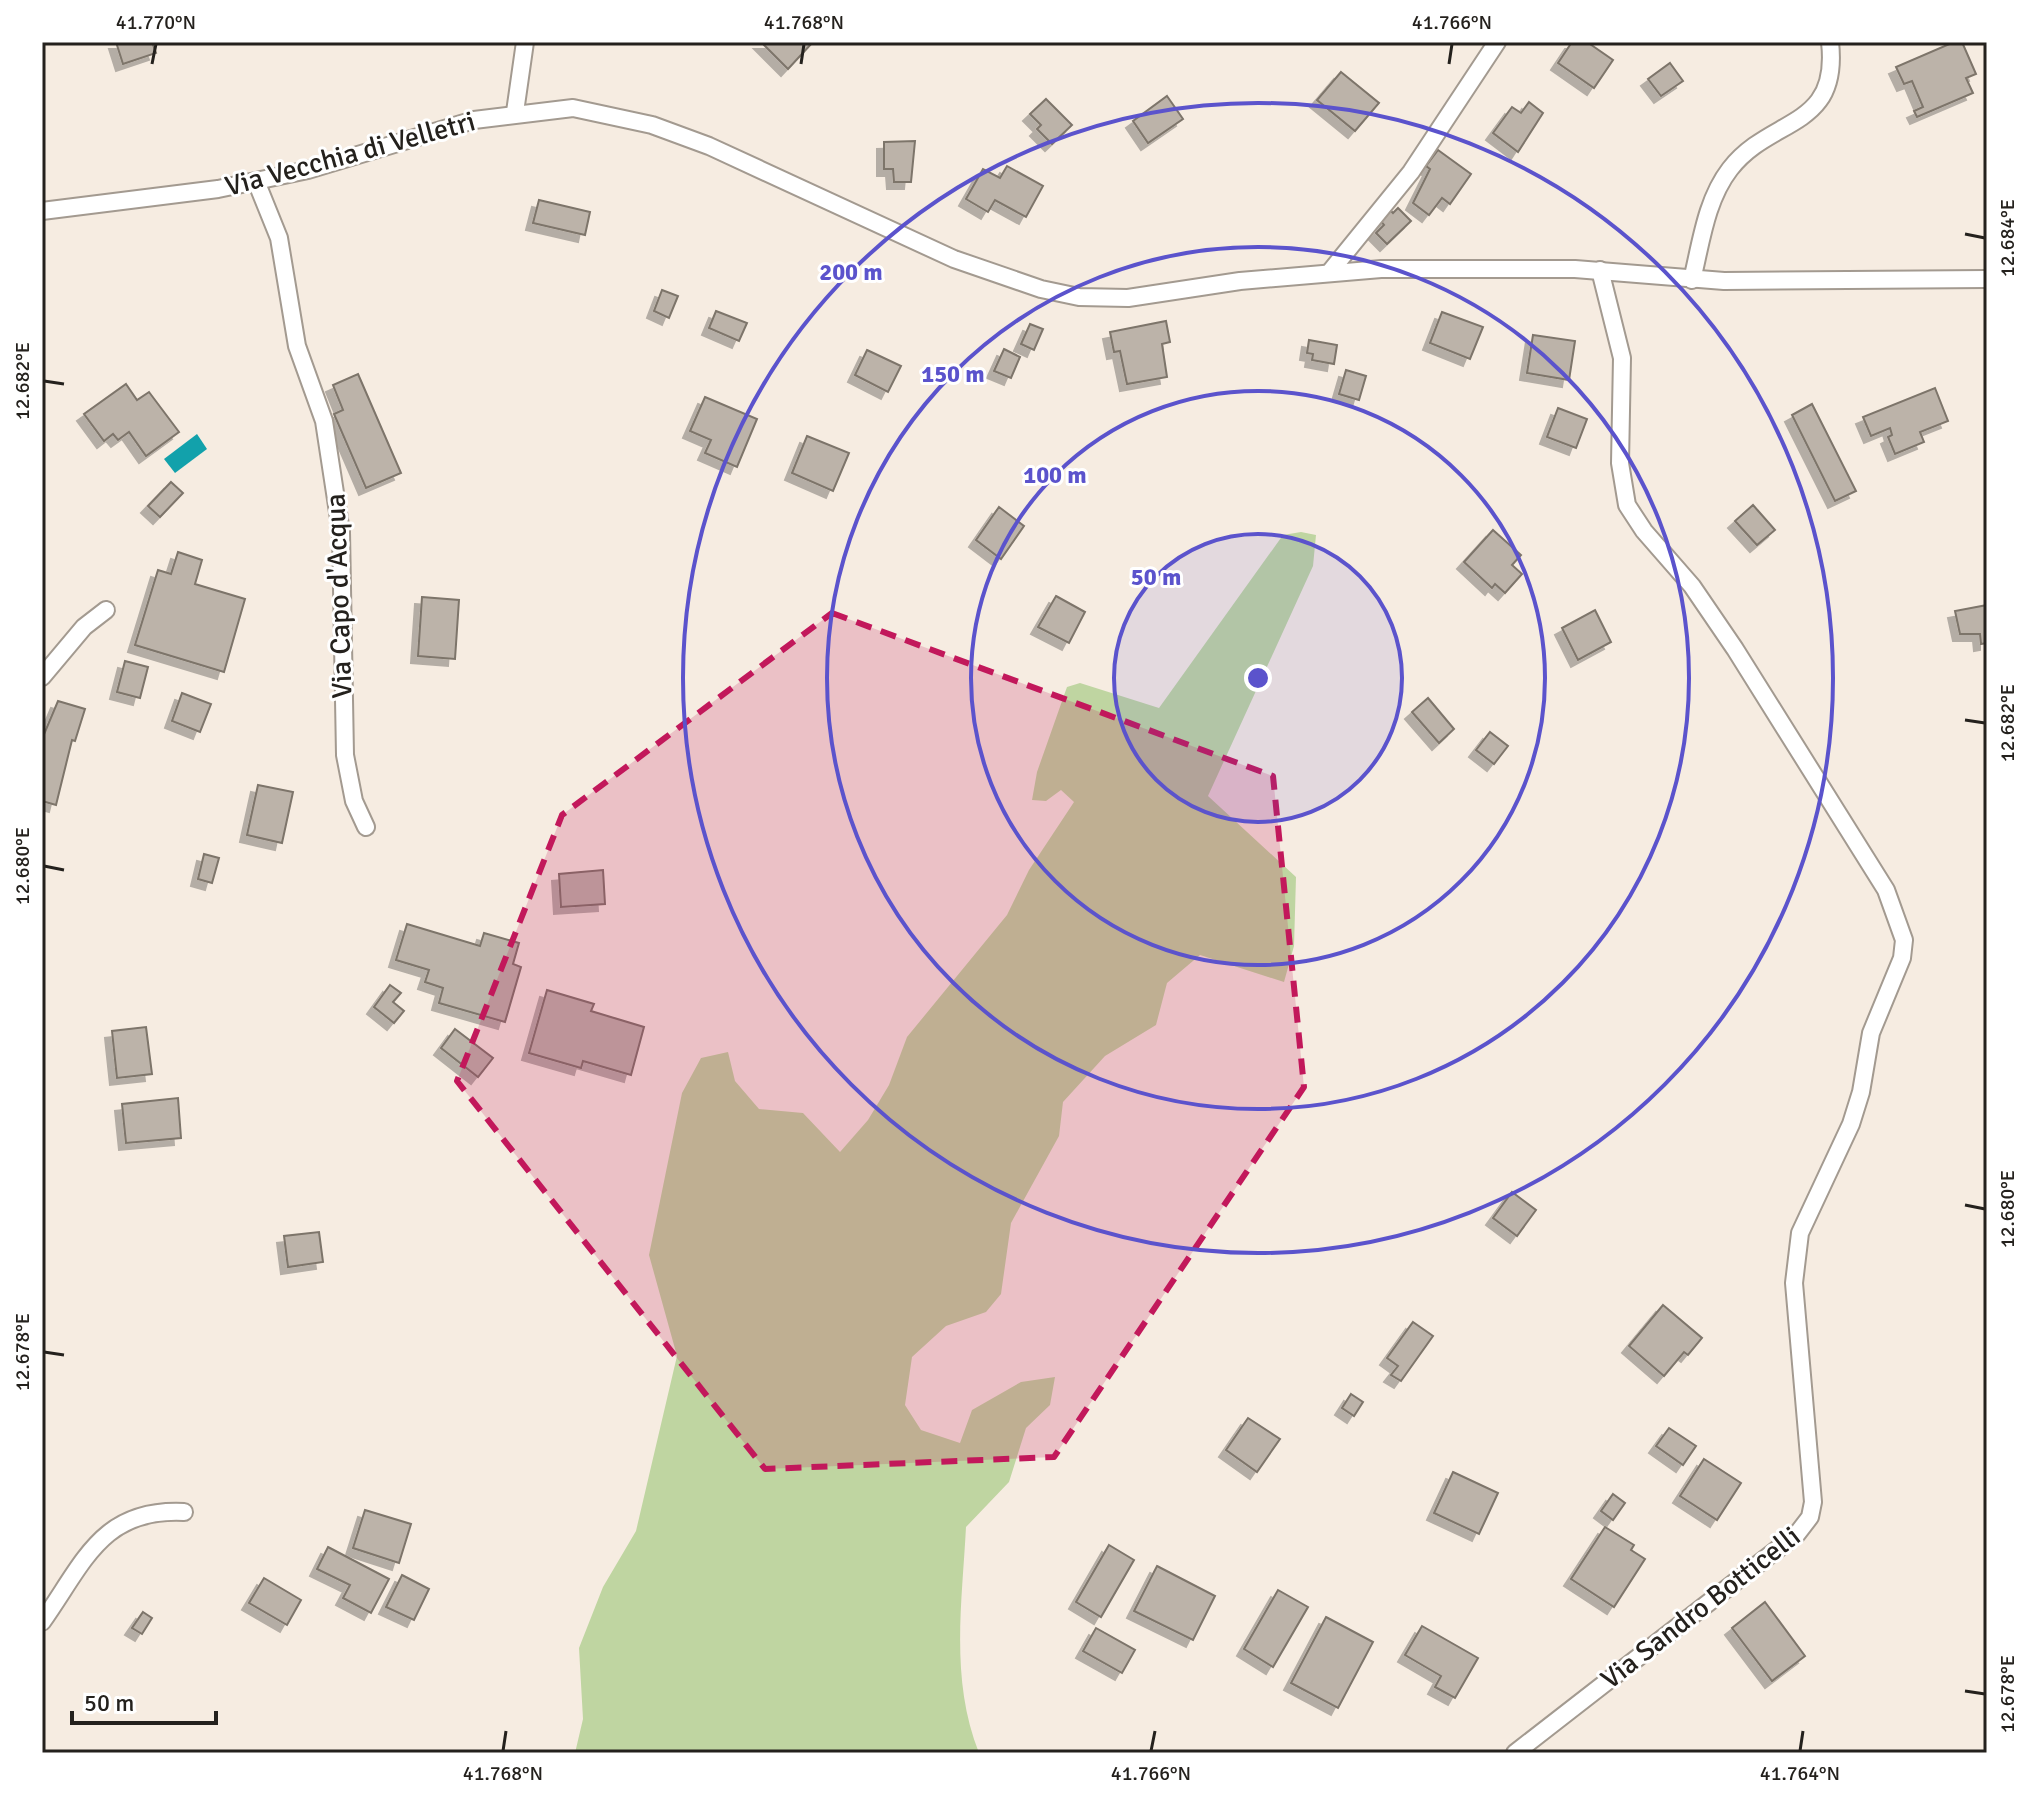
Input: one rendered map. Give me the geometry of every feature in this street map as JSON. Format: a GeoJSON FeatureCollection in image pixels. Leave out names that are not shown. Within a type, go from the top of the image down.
{"type":"FeatureCollection","features":[{"type":"Feature","properties":{"kind":"street"},"geometry":{"type":"LineString","coordinates":[[515,112],[525,42]]}},
{"type":"Feature","properties":{"kind":"street"},"geometry":{"type":"LineString","coordinates":[[1329,273],[1411,172],[1497,42]]}},
{"type":"Feature","properties":{"kind":"street"},"geometry":{"type":"LineString","coordinates":[[1692,280],[1711,206],[1724,178],[1746,154],[1820,102],[1831,73],[1830,42]]}},
{"type":"Feature","properties":{"kind":"street","name":"Via Vecchia di Velletri"},"geometry":{"type":"LineString","coordinates":[[42,211],[256,181],[347,159],[453,125],[515,112],[573,108],[652,125],[709,146],[946,256],[1058,294],[1113,299],[1381,269],[1600,270],[1692,280],[1987,279]]}},
{"type":"Feature","properties":{"kind":"street","name":"Via Capo d'Acqua"},"geometry":{"type":"LineString","coordinates":[[256,181],[279,238],[297,346],[324,421],[341,532],[345,755],[354,801],[366,827]]}},
{"type":"Feature","properties":{"kind":"street","name":"Via Sandro Botticelli"},"geometry":{"type":"LineString","coordinates":[[1515,1753],[1797,1534],[1810,1517],[1813,1502],[1794,1256],[1803,1226],[1851,1124],[1874,1023],[1899,965],[1904,940],[1886,890],[1728,638],[1627,505],[1620,463],[1622,358],[1600,270]]}},
{"type":"Feature","properties":{"kind":"street"},"geometry":{"type":"LineString","coordinates":[[42,677],[84,627],[106,610]]}},
{"type":"Feature","properties":{"kind":"street"},"geometry":{"type":"LineString","coordinates":[[42,1622],[112,1528],[144,1513],[184,1512]]}},
{"type":"Feature","properties":{"kind":"highlighted area"},"geometry":{"type":"Polygon","coordinates":[[[832,613],[1273,776],[1304,1087],[1054,1457],[765,1469],[457,1081],[562,815],[832,613]]]}},
{"type":"Feature","properties":{"kind":"green space"},"geometry":{"type":"Polygon","coordinates":[[[1301,532],[1316,535],[1313,566],[1208,796],[1296,877],[1294,946],[1284,982],[1200,955],[1167,983],[1156,1025],[1105,1056],[1063,1102],[1059,1136],[1011,1223],[1001,1294],[986,1312],[946,1326],[912,1357],[905,1405],[921,1430],[960,1443],[972,1410],[1021,1382],[1055,1377],[1050,1405],[1026,1428],[1009,1482],[966,1527],[961,1670],[964,1698],[979,1753],[575,1753],[583,1719],[579,1648],[603,1587],[636,1531],[677,1356],[649,1255],[682,1093],[701,1058],[728,1052],[735,1081],[759,1109],[803,1113],[840,1152],[868,1120],[889,1085],[907,1037],[1007,915],[1029,870],[1074,802],[1061,790],[1046,801],[1032,800],[1037,772],[1067,687],[1080,683],[1159,708],[1283,535],[1301,532]]]}},
{"type":"Feature","properties":{"kind":"water"},"geometry":{"type":"Polygon","coordinates":[[[197,434],[207,449],[175,473],[164,459],[197,434]]]}},
{"type":"Feature","properties":{"kind":"building"},"geometry":{"type":"Polygon","coordinates":[[[116,42],[152,42],[156,53],[123,64],[116,42]]]}},
{"type":"Feature","properties":{"kind":"building"},"geometry":{"type":"Polygon","coordinates":[[[761,42],[813,42],[788,69],[761,42]]]}},
{"type":"Feature","properties":{"kind":"building"},"geometry":{"type":"Polygon","coordinates":[[[1572,42],[1587,42],[1613,60],[1594,88],[1558,63],[1572,42]]]}},
{"type":"Feature","properties":{"kind":"building"},"geometry":{"type":"Polygon","coordinates":[[[1954,42],[1962,42],[1976,74],[1966,78],[1973,93],[1917,117],[1914,111],[1923,107],[1912,81],[1904,84],[1896,67],[1954,42]]]}},
{"type":"Feature","properties":{"kind":"building"},"geometry":{"type":"Polygon","coordinates":[[[1670,63],[1683,81],[1661,96],[1648,79],[1670,63]]]}},
{"type":"Feature","properties":{"kind":"building"},"geometry":{"type":"Polygon","coordinates":[[[1341,72],[1379,103],[1355,131],[1317,100],[1341,72]]]}},
{"type":"Feature","properties":{"kind":"building"},"geometry":{"type":"Polygon","coordinates":[[[1167,96],[1183,119],[1148,143],[1133,121],[1167,96]]]}},
{"type":"Feature","properties":{"kind":"building"},"geometry":{"type":"Polygon","coordinates":[[[1046,99],[1072,125],[1052,144],[1037,129],[1041,125],[1030,114],[1046,99]]]}},
{"type":"Feature","properties":{"kind":"building"},"geometry":{"type":"Polygon","coordinates":[[[1529,102],[1543,113],[1518,152],[1493,133],[1512,107],[1521,113],[1529,102]]]}},
{"type":"Feature","properties":{"kind":"building"},"geometry":{"type":"Polygon","coordinates":[[[915,141],[911,182],[894,182],[893,169],[884,169],[884,142],[915,141]]]}},
{"type":"Feature","properties":{"kind":"building"},"geometry":{"type":"Polygon","coordinates":[[[1438,150],[1471,174],[1450,204],[1442,198],[1429,215],[1413,203],[1430,169],[1426,166],[1438,150]]]}},
{"type":"Feature","properties":{"kind":"building"},"geometry":{"type":"Polygon","coordinates":[[[1007,166],[1043,186],[1026,217],[995,200],[988,212],[966,199],[983,169],[1000,178],[1007,166]]]}},
{"type":"Feature","properties":{"kind":"building"},"geometry":{"type":"Polygon","coordinates":[[[539,200],[590,212],[585,235],[533,223],[539,200]]]}},
{"type":"Feature","properties":{"kind":"building"},"geometry":{"type":"Polygon","coordinates":[[[1398,208],[1411,221],[1387,244],[1376,233],[1384,225],[1380,220],[1390,210],[1393,213],[1398,208]]]}},
{"type":"Feature","properties":{"kind":"building"},"geometry":{"type":"Polygon","coordinates":[[[662,290],[678,296],[669,318],[654,311],[662,290]]]}},
{"type":"Feature","properties":{"kind":"building"},"geometry":{"type":"Polygon","coordinates":[[[716,311],[747,323],[739,341],[709,328],[716,311]]]}},
{"type":"Feature","properties":{"kind":"building"},"geometry":{"type":"Polygon","coordinates":[[[1442,312],[1483,327],[1470,359],[1430,343],[1442,312]]]}},
{"type":"Feature","properties":{"kind":"building"},"geometry":{"type":"Polygon","coordinates":[[[1166,321],[1170,342],[1162,344],[1167,377],[1127,384],[1120,351],[1114,352],[1110,332],[1166,321]]]}},
{"type":"Feature","properties":{"kind":"building"},"geometry":{"type":"Polygon","coordinates":[[[1030,324],[1043,329],[1034,350],[1021,344],[1030,324]]]}},
{"type":"Feature","properties":{"kind":"building"},"geometry":{"type":"Polygon","coordinates":[[[1533,335],[1575,341],[1569,380],[1527,373],[1533,335]]]}},
{"type":"Feature","properties":{"kind":"building"},"geometry":{"type":"Polygon","coordinates":[[[1309,340],[1337,345],[1334,364],[1312,360],[1313,354],[1307,353],[1309,340]]]}},
{"type":"Feature","properties":{"kind":"building"},"geometry":{"type":"Polygon","coordinates":[[[1004,349],[1020,357],[1011,378],[994,371],[1004,349]]]}},
{"type":"Feature","properties":{"kind":"building"},"geometry":{"type":"Polygon","coordinates":[[[867,350],[901,366],[888,392],[855,375],[867,350]]]}},
{"type":"Feature","properties":{"kind":"building"},"geometry":{"type":"Polygon","coordinates":[[[1346,370],[1366,376],[1359,400],[1339,394],[1346,370]]]}},
{"type":"Feature","properties":{"kind":"building"},"geometry":{"type":"Polygon","coordinates":[[[358,374],[401,473],[366,488],[334,414],[343,410],[333,385],[358,374]]]}},
{"type":"Feature","properties":{"kind":"building"},"geometry":{"type":"Polygon","coordinates":[[[126,384],[137,400],[149,392],[179,432],[146,456],[129,432],[118,440],[113,434],[104,441],[84,414],[126,384]]]}},
{"type":"Feature","properties":{"kind":"building"},"geometry":{"type":"Polygon","coordinates":[[[1935,388],[1948,421],[1920,432],[1924,442],[1895,454],[1888,437],[1892,435],[1890,428],[1871,436],[1863,417],[1935,388]]]}},
{"type":"Feature","properties":{"kind":"building"},"geometry":{"type":"Polygon","coordinates":[[[705,397],[757,419],[737,467],[705,453],[711,440],[690,431],[705,397]]]}},
{"type":"Feature","properties":{"kind":"building"},"geometry":{"type":"Polygon","coordinates":[[[1812,404],[1856,491],[1835,501],[1792,415],[1812,404]]]}},
{"type":"Feature","properties":{"kind":"building"},"geometry":{"type":"Polygon","coordinates":[[[1558,408],[1587,419],[1576,448],[1547,437],[1558,408]]]}},
{"type":"Feature","properties":{"kind":"building"},"geometry":{"type":"Polygon","coordinates":[[[807,436],[849,453],[833,491],[792,473],[807,436]]]}},
{"type":"Feature","properties":{"kind":"building"},"geometry":{"type":"Polygon","coordinates":[[[171,482],[183,493],[160,517],[148,506],[171,482]]]}},
{"type":"Feature","properties":{"kind":"building"},"geometry":{"type":"Polygon","coordinates":[[[1753,505],[1775,530],[1757,545],[1735,521],[1753,505]]]}},
{"type":"Feature","properties":{"kind":"building"},"geometry":{"type":"Polygon","coordinates":[[[999,507],[1024,526],[1001,559],[976,540],[999,507]]]}},
{"type":"Feature","properties":{"kind":"building"},"geometry":{"type":"Polygon","coordinates":[[[1493,530],[1521,555],[1512,565],[1522,574],[1505,593],[1495,584],[1492,588],[1464,562],[1493,530]]]}},
{"type":"Feature","properties":{"kind":"building"},"geometry":{"type":"Polygon","coordinates":[[[178,552],[202,560],[195,584],[245,599],[224,672],[135,645],[158,570],[171,574],[178,552]]]}},
{"type":"Feature","properties":{"kind":"building"},"geometry":{"type":"Polygon","coordinates":[[[1056,596],[1085,612],[1069,643],[1038,627],[1056,596]]]}},
{"type":"Feature","properties":{"kind":"building"},"geometry":{"type":"Polygon","coordinates":[[[422,597],[459,600],[455,659],[418,656],[422,597]]]}},
{"type":"Feature","properties":{"kind":"building"},"geometry":{"type":"Polygon","coordinates":[[[1987,605],[1987,643],[1981,644],[1980,634],[1960,634],[1955,611],[1987,605]]]}},
{"type":"Feature","properties":{"kind":"building"},"geometry":{"type":"Polygon","coordinates":[[[1595,610],[1611,642],[1578,660],[1562,628],[1595,610]]]}},
{"type":"Feature","properties":{"kind":"building"},"geometry":{"type":"Polygon","coordinates":[[[125,661],[148,667],[140,698],[117,692],[125,661]]]}},
{"type":"Feature","properties":{"kind":"building"},"geometry":{"type":"Polygon","coordinates":[[[182,693],[211,704],[200,732],[172,721],[182,693]]]}},
{"type":"Feature","properties":{"kind":"building"},"geometry":{"type":"Polygon","coordinates":[[[1428,698],[1454,729],[1439,743],[1412,712],[1428,698]]]}},
{"type":"Feature","properties":{"kind":"building"},"geometry":{"type":"Polygon","coordinates":[[[58,701],[85,709],[75,741],[72,740],[56,805],[42,801],[42,739],[58,701]]]}},
{"type":"Feature","properties":{"kind":"building"},"geometry":{"type":"Polygon","coordinates":[[[1490,732],[1508,746],[1494,764],[1476,750],[1490,732]]]}},
{"type":"Feature","properties":{"kind":"building"},"geometry":{"type":"Polygon","coordinates":[[[258,785],[293,792],[282,843],[247,835],[258,785]]]}},
{"type":"Feature","properties":{"kind":"building"},"geometry":{"type":"Polygon","coordinates":[[[204,854],[219,858],[212,883],[198,879],[204,854]]]}},
{"type":"Feature","properties":{"kind":"building"},"geometry":{"type":"Polygon","coordinates":[[[603,870],[605,904],[561,907],[559,874],[603,870]]]}},
{"type":"Feature","properties":{"kind":"building"},"geometry":{"type":"Polygon","coordinates":[[[407,924],[480,946],[484,933],[519,943],[513,964],[521,967],[505,1022],[439,1003],[443,988],[425,982],[429,970],[396,960],[407,924]]]}},
{"type":"Feature","properties":{"kind":"building"},"geometry":{"type":"Polygon","coordinates":[[[390,985],[401,993],[393,1002],[404,1011],[394,1023],[374,1007],[390,985]]]}},
{"type":"Feature","properties":{"kind":"building"},"geometry":{"type":"Polygon","coordinates":[[[547,990],[594,1004],[591,1011],[644,1027],[631,1075],[583,1061],[581,1068],[529,1053],[547,990]]]}},
{"type":"Feature","properties":{"kind":"building"},"geometry":{"type":"Polygon","coordinates":[[[146,1027],[152,1074],[117,1078],[112,1031],[146,1027]]]}},
{"type":"Feature","properties":{"kind":"building"},"geometry":{"type":"Polygon","coordinates":[[[455,1029],[493,1058],[478,1077],[441,1048],[455,1029]]]}},
{"type":"Feature","properties":{"kind":"building"},"geometry":{"type":"Polygon","coordinates":[[[178,1098],[181,1138],[126,1143],[122,1104],[178,1098]]]}},
{"type":"Feature","properties":{"kind":"building"},"geometry":{"type":"Polygon","coordinates":[[[1512,1192],[1536,1210],[1517,1236],[1493,1218],[1512,1192]]]}},
{"type":"Feature","properties":{"kind":"building"},"geometry":{"type":"Polygon","coordinates":[[[319,1232],[323,1262],[288,1267],[284,1236],[319,1232]]]}},
{"type":"Feature","properties":{"kind":"building"},"geometry":{"type":"Polygon","coordinates":[[[1663,1305],[1702,1338],[1688,1355],[1684,1352],[1664,1376],[1629,1346],[1663,1305]]]}},
{"type":"Feature","properties":{"kind":"building"},"geometry":{"type":"Polygon","coordinates":[[[1413,1322],[1433,1336],[1401,1381],[1391,1375],[1398,1366],[1387,1358],[1413,1322]]]}},
{"type":"Feature","properties":{"kind":"building"},"geometry":{"type":"Polygon","coordinates":[[[1351,1394],[1363,1402],[1354,1416],[1342,1408],[1351,1394]]]}},
{"type":"Feature","properties":{"kind":"building"},"geometry":{"type":"Polygon","coordinates":[[[1248,1418],[1280,1439],[1257,1472],[1226,1450],[1248,1418]]]}},
{"type":"Feature","properties":{"kind":"building"},"geometry":{"type":"Polygon","coordinates":[[[1669,1428],[1696,1446],[1683,1465],[1656,1446],[1669,1428]]]}},
{"type":"Feature","properties":{"kind":"building"},"geometry":{"type":"Polygon","coordinates":[[[1704,1459],[1741,1483],[1717,1520],[1680,1496],[1704,1459]]]}},
{"type":"Feature","properties":{"kind":"building"},"geometry":{"type":"Polygon","coordinates":[[[1453,1472],[1498,1493],[1479,1534],[1434,1513],[1453,1472]]]}},
{"type":"Feature","properties":{"kind":"building"},"geometry":{"type":"Polygon","coordinates":[[[1613,1494],[1625,1503],[1613,1520],[1601,1511],[1613,1494]]]}},
{"type":"Feature","properties":{"kind":"building"},"geometry":{"type":"Polygon","coordinates":[[[365,1510],[411,1524],[399,1563],[353,1548],[365,1510]]]}},
{"type":"Feature","properties":{"kind":"building"},"geometry":{"type":"Polygon","coordinates":[[[1605,1527],[1634,1545],[1631,1550],[1645,1559],[1614,1607],[1571,1579],[1605,1527]]]}},
{"type":"Feature","properties":{"kind":"building"},"geometry":{"type":"Polygon","coordinates":[[[1109,1545],[1134,1560],[1101,1617],[1076,1602],[1109,1545]]]}},
{"type":"Feature","properties":{"kind":"building"},"geometry":{"type":"Polygon","coordinates":[[[328,1547],[389,1579],[371,1613],[343,1598],[350,1585],[317,1569],[328,1547]]]}},
{"type":"Feature","properties":{"kind":"building"},"geometry":{"type":"Polygon","coordinates":[[[1157,1566],[1215,1596],[1193,1640],[1134,1611],[1157,1566]]]}},
{"type":"Feature","properties":{"kind":"building"},"geometry":{"type":"Polygon","coordinates":[[[402,1575],[429,1589],[414,1620],[386,1607],[402,1575]]]}},
{"type":"Feature","properties":{"kind":"building"},"geometry":{"type":"Polygon","coordinates":[[[264,1578],[301,1600],[287,1625],[249,1603],[264,1578]]]}},
{"type":"Feature","properties":{"kind":"building"},"geometry":{"type":"Polygon","coordinates":[[[1278,1590],[1308,1607],[1273,1667],[1244,1649],[1278,1590]]]}},
{"type":"Feature","properties":{"kind":"building"},"geometry":{"type":"Polygon","coordinates":[[[1765,1602],[1805,1656],[1772,1681],[1732,1628],[1765,1602]]]}},
{"type":"Feature","properties":{"kind":"building"},"geometry":{"type":"Polygon","coordinates":[[[143,1612],[152,1618],[142,1634],[132,1628],[143,1612]]]}},
{"type":"Feature","properties":{"kind":"building"},"geometry":{"type":"Polygon","coordinates":[[[1326,1617],[1373,1642],[1338,1708],[1291,1683],[1326,1617]]]}},
{"type":"Feature","properties":{"kind":"building"},"geometry":{"type":"Polygon","coordinates":[[[1422,1626],[1478,1658],[1455,1698],[1435,1687],[1441,1676],[1405,1655],[1422,1626]]]}},
{"type":"Feature","properties":{"kind":"building"},"geometry":{"type":"Polygon","coordinates":[[[1096,1628],[1135,1650],[1122,1673],[1083,1651],[1096,1628]]]}}]}
